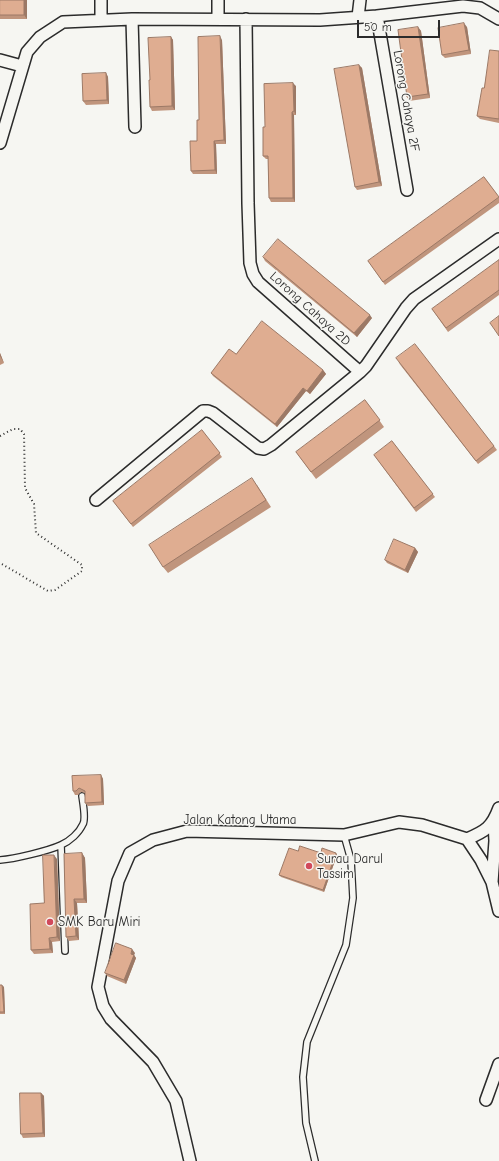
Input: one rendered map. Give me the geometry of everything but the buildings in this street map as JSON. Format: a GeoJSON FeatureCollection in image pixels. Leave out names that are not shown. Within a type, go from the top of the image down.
{"type":"FeatureCollection","features":[{"type":"Feature","properties":{"kind":"street"},"geometry":{"type":"LineString","coordinates":[[101,0],[101,20]]}},
{"type":"Feature","properties":{"kind":"street"},"geometry":{"type":"LineString","coordinates":[[218,0],[218,19]]}},
{"type":"Feature","properties":{"kind":"street"},"geometry":{"type":"LineString","coordinates":[[358,18],[360,0]]}},
{"type":"Feature","properties":{"kind":"street"},"geometry":{"type":"LineString","coordinates":[[0,143],[27,52],[40,37],[63,22],[101,20],[218,19],[320,20],[358,18],[463,6],[480,8],[499,19]]}},
{"type":"Feature","properties":{"kind":"street","name":"Lorong Cahaya 2F"},"geometry":{"type":"LineString","coordinates":[[377,16],[407,190]]}},
{"type":"Feature","properties":{"kind":"street","name":"Lorong Cahaya 2D"},"geometry":{"type":"LineString","coordinates":[[246,19],[248,203],[250,263],[253,274],[258,282],[360,372]]}},
{"type":"Feature","properties":{"kind":"street"},"geometry":{"type":"LineString","coordinates":[[132,20],[135,127]]}},
{"type":"Feature","properties":{"kind":"street"},"geometry":{"type":"LineString","coordinates":[[0,60],[22,66]]}},
{"type":"Feature","properties":{"kind":"street"},"geometry":{"type":"LineString","coordinates":[[96,500],[203,411],[213,413],[258,448],[264,449],[271,445],[366,366],[406,308],[414,299],[499,239]]}},
{"type":"Feature","properties":{"kind":"street"},"geometry":{"type":"LineString","coordinates":[[492,882],[495,841],[494,822],[499,808]]}},
{"type":"Feature","properties":{"kind":"street","name":"Jalan Katong Utama"},"geometry":{"type":"LineString","coordinates":[[190,1161],[176,1101],[154,1062],[111,1019],[103,1006],[98,987],[118,881],[130,853],[153,840],[187,831],[344,835],[399,822],[422,825],[467,839]]}},
{"type":"Feature","properties":{"kind":"street"},"geometry":{"type":"LineString","coordinates":[[494,822],[480,833],[467,839],[481,860],[492,882],[499,910]]}},
{"type":"Feature","properties":{"kind":"street"},"geometry":{"type":"LineString","coordinates":[[486,1100],[499,1064]]}},
{"type":"Feature","properties":{"kind":"lane"},"geometry":{"type":"LineString","coordinates":[[0,860],[61,845],[76,835],[84,823],[82,796]]}},
{"type":"Feature","properties":{"kind":"lane"},"geometry":{"type":"LineString","coordinates":[[315,1161],[306,1123],[303,1077],[307,1042],[346,945],[353,898],[351,860],[344,835]]}},
{"type":"Feature","properties":{"kind":"lane"},"geometry":{"type":"LineString","coordinates":[[61,845],[65,951]]}},
{"type":"Feature","properties":{"kind":"path"},"geometry":{"type":"LineString","coordinates":[[0,436],[13,429],[20,430],[24,434],[26,488],[34,504],[36,533],[82,565],[82,571],[55,590],[48,591],[0,564]]}},
{"type":"Feature","properties":{"kind":"place","name":"Surau Darul Tassim"},"geometry":{"type":"Point","coordinates":[309,866]}},
{"type":"Feature","properties":{"kind":"place","name":"SMK Baru Miri"},"geometry":{"type":"Point","coordinates":[50,922]}}]}
